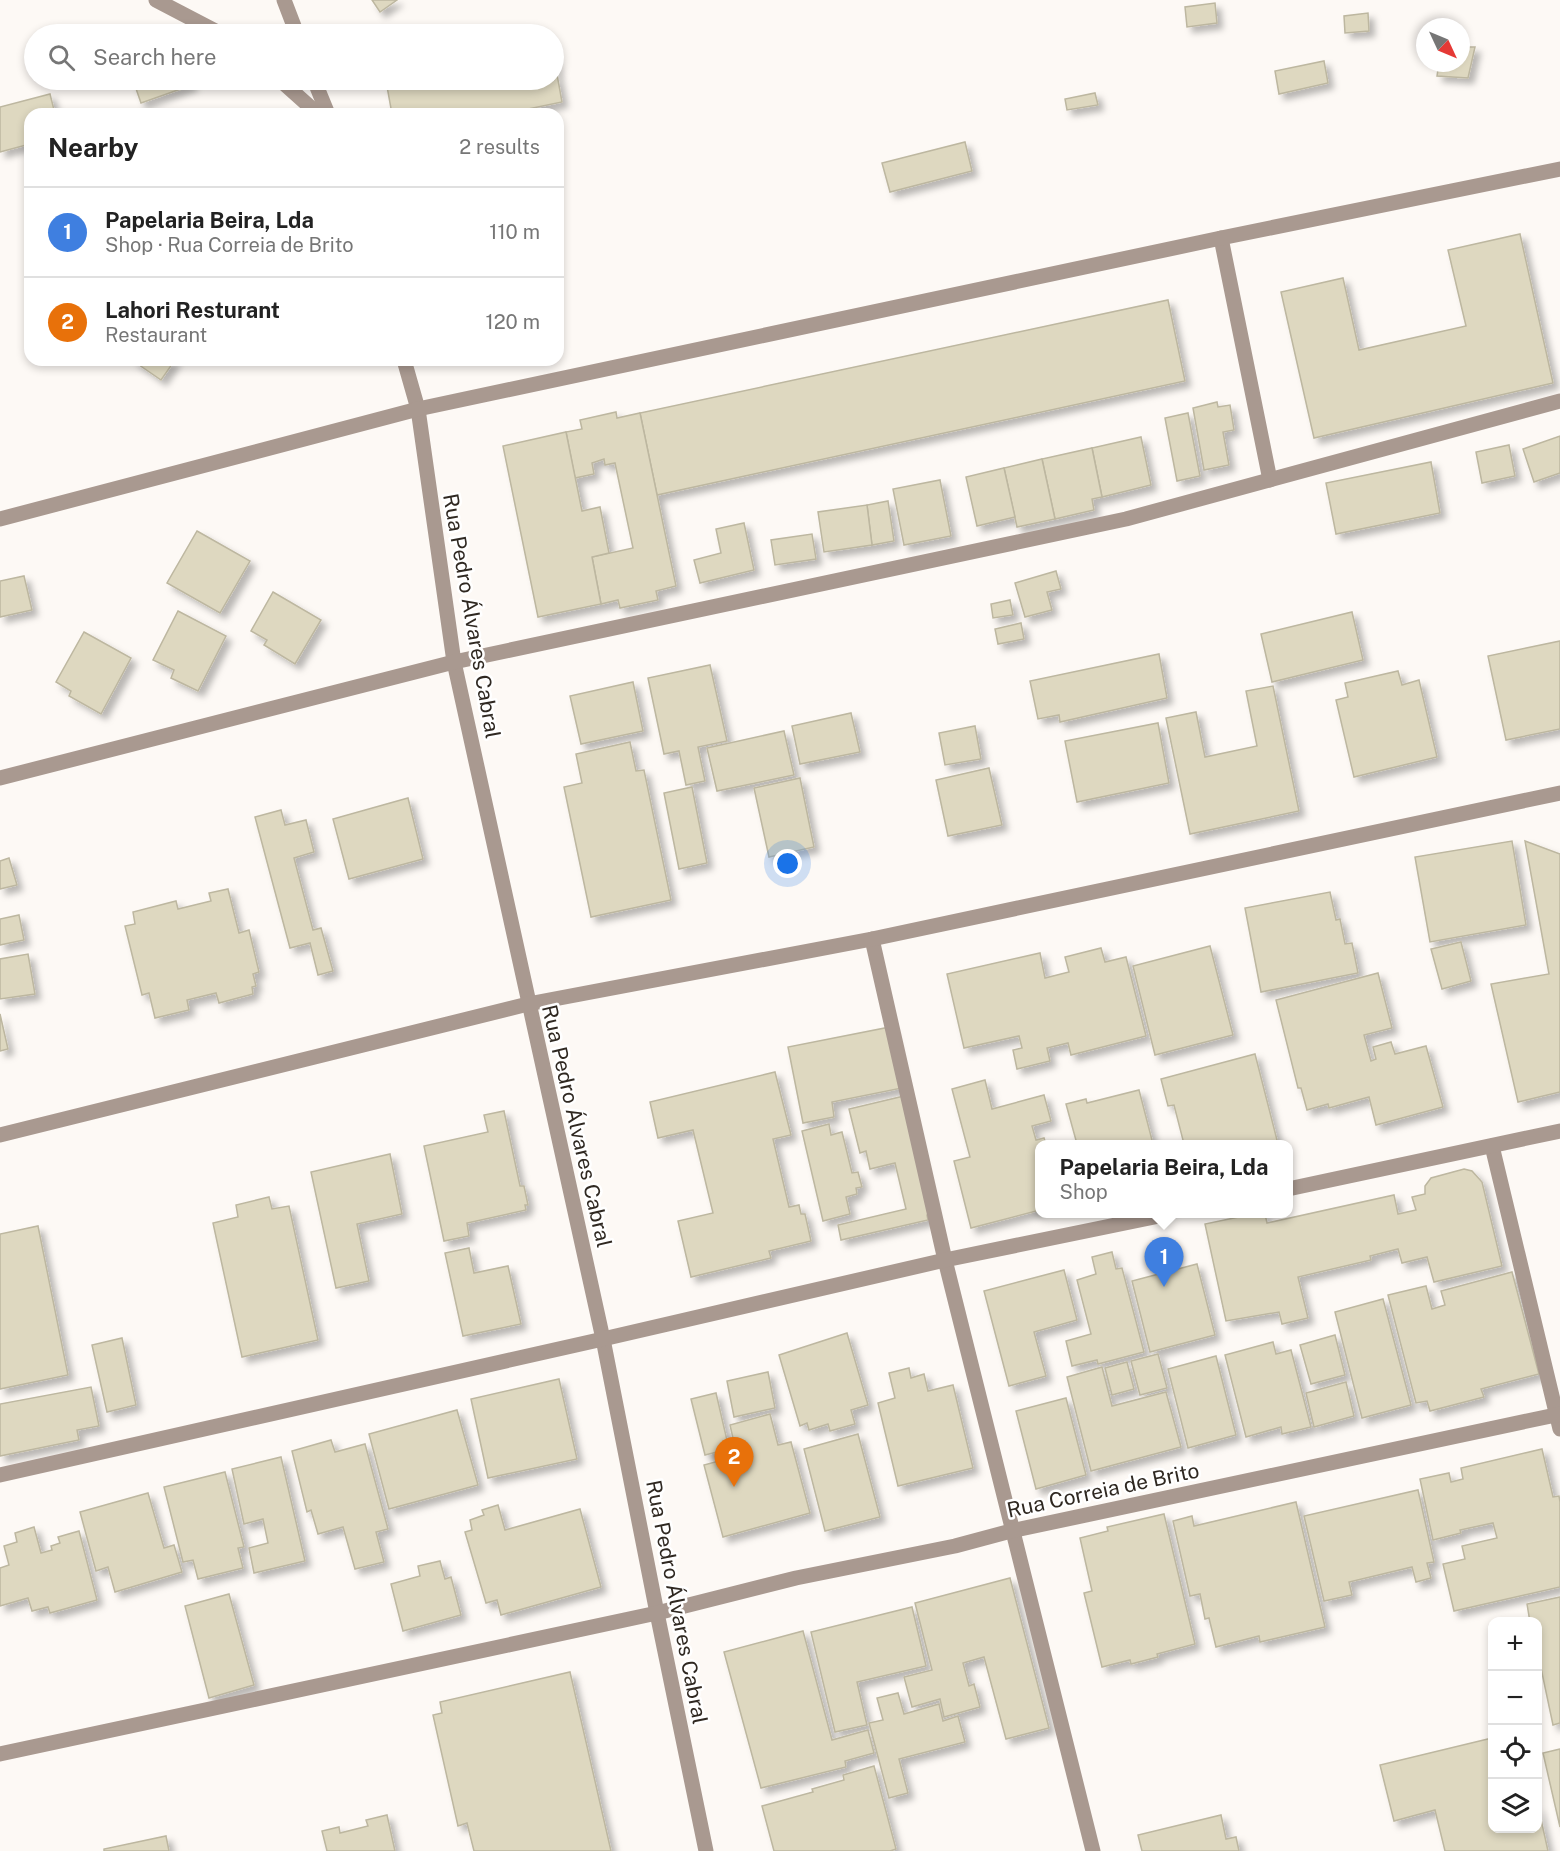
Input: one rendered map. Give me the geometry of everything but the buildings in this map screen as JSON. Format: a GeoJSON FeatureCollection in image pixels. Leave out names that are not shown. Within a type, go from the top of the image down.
{"type":"FeatureCollection","features":[{"type":"Feature","properties":{"kind":"street"},"geometry":{"type":"LineString","coordinates":[[156,0],[202,24]]}},
{"type":"Feature","properties":{"kind":"street"},"geometry":{"type":"LineString","coordinates":[[284,0],[293,24]]}},
{"type":"Feature","properties":{"kind":"street"},"geometry":{"type":"LineString","coordinates":[[291,90],[311,108]]}},
{"type":"Feature","properties":{"kind":"street"},"geometry":{"type":"LineString","coordinates":[[318,90],[326,108]]}},
{"type":"Feature","properties":{"kind":"street"},"geometry":{"type":"LineString","coordinates":[[0,519],[418,409],[1221,238],[1560,170]]}},
{"type":"Feature","properties":{"kind":"street"},"geometry":{"type":"LineString","coordinates":[[1221,238],[1270,480]]}},
{"type":"Feature","properties":{"kind":"street","name":"Rua Pedro Álvares Cabral"},"geometry":{"type":"LineString","coordinates":[[406,366],[418,409],[454,662],[603,1339],[706,1851]]}},
{"type":"Feature","properties":{"kind":"street"},"geometry":{"type":"LineString","coordinates":[[0,778],[454,662],[1126,519],[1560,401]]}},
{"type":"Feature","properties":{"kind":"street"},"geometry":{"type":"LineString","coordinates":[[0,1135],[528,1004],[872,939],[1560,793]]}},
{"type":"Feature","properties":{"kind":"street"},"geometry":{"type":"LineString","coordinates":[[872,939],[945,1260],[1011,1531],[1093,1851]]}},
{"type":"Feature","properties":{"kind":"street"},"geometry":{"type":"LineString","coordinates":[[1293,1188],[1560,1131]]}},
{"type":"Feature","properties":{"kind":"street"},"geometry":{"type":"LineString","coordinates":[[1492,1146],[1559,1420]]}},
{"type":"Feature","properties":{"kind":"street"},"geometry":{"type":"LineString","coordinates":[[0,1475],[945,1260],[1150,1218]]}},
{"type":"Feature","properties":{"kind":"street","name":"Rua Correia de Brito"},"geometry":{"type":"LineString","coordinates":[[0,1754],[657,1613],[796,1578],[955,1546],[1011,1531],[1559,1420]]}},
{"type":"Feature","properties":{"kind":"place","name":"Papelaria Beira, Lda"},"geometry":{"type":"Point","coordinates":[1164,1287]}},
{"type":"Feature","properties":{"kind":"place","name":"Lahori Resturant"},"geometry":{"type":"Point","coordinates":[734,1487]}}]}
